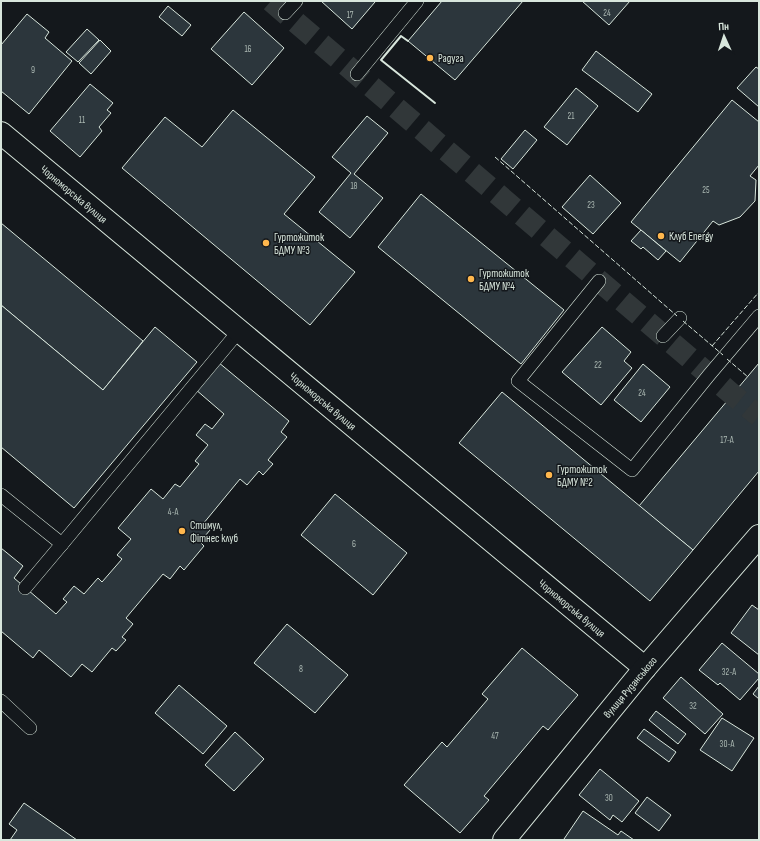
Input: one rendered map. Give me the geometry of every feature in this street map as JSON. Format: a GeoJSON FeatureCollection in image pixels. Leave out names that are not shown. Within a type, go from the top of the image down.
{"type":"FeatureCollection","features":[{"type":"Feature","properties":{"kind":"street","name":"Чорноморська вулиця"},"geometry":{"type":"LineString","coordinates":[[1,133],[645,668]]}},
{"type":"Feature","properties":{"kind":"street","name":"вулиця Руданського"},"geometry":{"type":"LineString","coordinates":[[504,840],[645,668],[759,536]]}},
{"type":"Feature","properties":{"kind":"lane"},"geometry":{"type":"LineString","coordinates":[[286,13],[296,1]]}},
{"type":"Feature","properties":{"kind":"lane"},"geometry":{"type":"LineString","coordinates":[[357,74],[417,1]]}},
{"type":"Feature","properties":{"kind":"lane"},"geometry":{"type":"LineString","coordinates":[[599,281],[518,381],[632,470],[759,316]]}},
{"type":"Feature","properties":{"kind":"lane"},"geometry":{"type":"LineString","coordinates":[[663,336],[680,318]]}},
{"type":"Feature","properties":{"kind":"lane"},"geometry":{"type":"LineString","coordinates":[[25,588],[239,331]]}},
{"type":"Feature","properties":{"kind":"lane"},"geometry":{"type":"LineString","coordinates":[[1,495],[62,544]]}},
{"type":"Feature","properties":{"kind":"lane"},"geometry":{"type":"LineString","coordinates":[[1,701],[30,728]]}},
{"type":"Feature","properties":{"kind":"building"},"geometry":{"type":"Polygon","coordinates":[[[321,1],[374,1],[375,2],[352,29],[321,1]]]}},
{"type":"Feature","properties":{"kind":"building"},"geometry":{"type":"Polygon","coordinates":[[[442,1],[523,1],[455,80],[408,41],[442,1]]]}},
{"type":"Feature","properties":{"kind":"building"},"geometry":{"type":"Polygon","coordinates":[[[582,1],[630,1],[609,25],[582,1]]]}},
{"type":"Feature","properties":{"kind":"building"},"geometry":{"type":"Polygon","coordinates":[[[168,6],[191,25],[182,36],[159,17],[168,6]]]}},
{"type":"Feature","properties":{"kind":"building"},"geometry":{"type":"Polygon","coordinates":[[[244,12],[284,48],[252,85],[211,49],[244,12]]]}},
{"type":"Feature","properties":{"kind":"building"},"geometry":{"type":"Polygon","coordinates":[[[27,14],[49,32],[45,38],[72,61],[29,114],[1,91],[1,45],[27,14]]]}},
{"type":"Feature","properties":{"kind":"building"},"geometry":{"type":"Polygon","coordinates":[[[87,29],[99,40],[78,62],[66,52],[87,29]]]}},
{"type":"Feature","properties":{"kind":"building"},"geometry":{"type":"Polygon","coordinates":[[[100,40],[111,51],[91,74],[79,63],[100,40]]]}},
{"type":"Feature","properties":{"kind":"building"},"geometry":{"type":"Polygon","coordinates":[[[596,51],[652,94],[638,112],[582,70],[596,51]]]}},
{"type":"Feature","properties":{"kind":"building"},"geometry":{"type":"Polygon","coordinates":[[[756,67],[759,69],[759,107],[737,88],[756,67]]]}},
{"type":"Feature","properties":{"kind":"building"},"geometry":{"type":"Polygon","coordinates":[[[90,84],[113,103],[107,110],[111,113],[99,127],[102,131],[80,157],[50,131],[90,84]]]}},
{"type":"Feature","properties":{"kind":"building"},"geometry":{"type":"Polygon","coordinates":[[[576,88],[598,106],[567,145],[544,127],[576,88]]]}},
{"type":"Feature","properties":{"kind":"building"},"geometry":{"type":"Polygon","coordinates":[[[732,100],[759,122],[759,165],[750,176],[756,180],[755,201],[740,217],[719,225],[713,221],[680,262],[631,222],[732,100]]]}},
{"type":"Feature","properties":{"kind":"building","name":"Гуртожиток БДМУ №3"},"geometry":{"type":"Polygon","coordinates":[[[233,110],[315,177],[284,214],[355,272],[310,325],[122,168],[165,117],[202,147],[233,110]]]}},
{"type":"Feature","properties":{"kind":"building"},"geometry":{"type":"Polygon","coordinates":[[[367,116],[388,133],[354,174],[383,198],[350,238],[319,212],[351,173],[332,157],[367,116]]]}},
{"type":"Feature","properties":{"kind":"building"},"geometry":{"type":"Polygon","coordinates":[[[525,130],[537,140],[513,169],[501,159],[525,130]]]}},
{"type":"Feature","properties":{"kind":"building"},"geometry":{"type":"Polygon","coordinates":[[[590,175],[621,203],[593,234],[562,207],[590,175]]]}},
{"type":"Feature","properties":{"kind":"building","name":"Гуртожиток БДМУ №4"},"geometry":{"type":"Polygon","coordinates":[[[421,194],[564,310],[521,364],[378,247],[421,194]]]}},
{"type":"Feature","properties":{"kind":"building"},"geometry":{"type":"Polygon","coordinates":[[[1,223],[143,341],[103,390],[1,305],[1,223]]]}},
{"type":"Feature","properties":{"kind":"building"},"geometry":{"type":"Polygon","coordinates":[[[641,230],[666,251],[658,260],[643,247],[641,249],[631,241],[641,230]]]}},
{"type":"Feature","properties":{"kind":"building"},"geometry":{"type":"Polygon","coordinates":[[[1,305],[103,390],[155,327],[197,362],[74,508],[1,447],[1,305]]]}},
{"type":"Feature","properties":{"kind":"building"},"geometry":{"type":"Polygon","coordinates":[[[602,327],[631,352],[624,361],[632,368],[601,405],[562,372],[602,327]]]}},
{"type":"Feature","properties":{"kind":"building"},"geometry":{"type":"Polygon","coordinates":[[[218,362],[289,421],[281,432],[287,437],[268,460],[273,464],[263,475],[259,471],[247,485],[240,479],[203,524],[210,530],[200,542],[204,546],[184,570],[180,566],[170,579],[163,574],[126,618],[133,624],[122,637],[126,640],[116,651],[112,648],[92,672],[82,664],[71,677],[39,650],[33,658],[1,631],[1,548],[23,566],[14,578],[56,614],[67,602],[63,599],[74,586],[84,594],[98,578],[102,582],[122,559],[117,555],[131,539],[118,528],[151,489],[163,499],[175,484],[180,487],[199,464],[195,461],[208,445],[196,435],[205,424],[212,429],[224,414],[195,389],[218,362]]]}},
{"type":"Feature","properties":{"kind":"building"},"geometry":{"type":"Polygon","coordinates":[[[759,363],[759,471],[693,550],[639,506],[759,363]]]}},
{"type":"Feature","properties":{"kind":"building"},"geometry":{"type":"Polygon","coordinates":[[[643,364],[670,387],[641,422],[614,400],[643,364]]]}},
{"type":"Feature","properties":{"kind":"building","name":"Гуртожиток БДМУ №2"},"geometry":{"type":"Polygon","coordinates":[[[502,392],[693,550],[650,601],[459,443],[502,392]]]}},
{"type":"Feature","properties":{"kind":"building"},"geometry":{"type":"Polygon","coordinates":[[[335,494],[407,553],[373,595],[301,535],[335,494]]]}},
{"type":"Feature","properties":{"kind":"building"},"geometry":{"type":"Polygon","coordinates":[[[752,605],[759,610],[759,655],[731,633],[752,605]]]}},
{"type":"Feature","properties":{"kind":"building"},"geometry":{"type":"Polygon","coordinates":[[[287,624],[348,675],[315,713],[254,663],[287,624]]]}},
{"type":"Feature","properties":{"kind":"building"},"geometry":{"type":"Polygon","coordinates":[[[722,643],[759,674],[759,678],[740,700],[720,683],[718,685],[699,670],[722,643]]]}},
{"type":"Feature","properties":{"kind":"building"},"geometry":{"type":"Polygon","coordinates":[[[522,648],[578,695],[548,730],[543,726],[484,796],[489,800],[460,833],[404,785],[442,742],[447,747],[488,699],[482,694],[522,648]]]}},
{"type":"Feature","properties":{"kind":"building"},"geometry":{"type":"Polygon","coordinates":[[[681,677],[723,714],[705,734],[663,698],[681,677]]]}},
{"type":"Feature","properties":{"kind":"building"},"geometry":{"type":"Polygon","coordinates":[[[179,685],[227,726],[203,754],[155,713],[179,685]]]}},
{"type":"Feature","properties":{"kind":"building"},"geometry":{"type":"Polygon","coordinates":[[[759,686],[759,699],[753,694],[759,686]]]}},
{"type":"Feature","properties":{"kind":"building"},"geometry":{"type":"Polygon","coordinates":[[[656,711],[686,734],[678,744],[649,720],[656,711]]]}},
{"type":"Feature","properties":{"kind":"building"},"geometry":{"type":"Polygon","coordinates":[[[722,718],[754,738],[732,771],[700,750],[722,718]]]}},
{"type":"Feature","properties":{"kind":"building"},"geometry":{"type":"Polygon","coordinates":[[[644,729],[676,752],[669,762],[637,738],[644,729]]]}},
{"type":"Feature","properties":{"kind":"building"},"geometry":{"type":"Polygon","coordinates":[[[235,732],[264,759],[234,791],[205,765],[235,732]]]}},
{"type":"Feature","properties":{"kind":"building"},"geometry":{"type":"Polygon","coordinates":[[[600,769],[639,801],[622,822],[613,815],[610,820],[579,795],[600,769]]]}},
{"type":"Feature","properties":{"kind":"building"},"geometry":{"type":"Polygon","coordinates":[[[647,797],[671,815],[659,831],[635,813],[647,797]]]}},
{"type":"Feature","properties":{"kind":"building"},"geometry":{"type":"Polygon","coordinates":[[[24,803],[77,840],[10,840],[17,830],[9,824],[24,803]]]}},
{"type":"Feature","properties":{"kind":"building"},"geometry":{"type":"Polygon","coordinates":[[[583,811],[618,835],[621,831],[634,840],[564,839],[583,811]]]}},
{"type":"Feature","properties":{"kind":"tunnel"},"geometry":{"type":"LineString","coordinates":[[271,1],[759,416]]}},
{"type":"Feature","properties":{"kind":"fence"},"geometry":{"type":"LineString","coordinates":[[495,157],[677,316]]}},
{"type":"Feature","properties":{"kind":"fence"},"geometry":{"type":"LineString","coordinates":[[712,346],[759,292]]}},
{"type":"Feature","properties":{"kind":"fence"},"geometry":{"type":"LineString","coordinates":[[683,321],[723,355]]}},
{"type":"Feature","properties":{"kind":"fence"},"geometry":{"type":"LineString","coordinates":[[727,359],[748,377]]}},
{"type":"Feature","properties":{"kind":"wall"},"geometry":{"type":"LineString","coordinates":[[408,41],[401,36],[381,60],[435,103]]}},
{"type":"Feature","properties":{"kind":"place","name":"Радуга"},"geometry":{"type":"Point","coordinates":[430,58]}},
{"type":"Feature","properties":{"kind":"place","name":"Клуб Energy"},"geometry":{"type":"Point","coordinates":[661,236]}},
{"type":"Feature","properties":{"kind":"place","name":"Гуртожиток БДМУ №3"},"geometry":{"type":"Point","coordinates":[266,243]}},
{"type":"Feature","properties":{"kind":"place","name":"Гуртожиток БДМУ №4"},"geometry":{"type":"Point","coordinates":[471,279]}},
{"type":"Feature","properties":{"kind":"place","name":"Гуртожиток БДМУ №2"},"geometry":{"type":"Point","coordinates":[549,475]}},
{"type":"Feature","properties":{"kind":"place","name":"Стимул, Фітнес клуб"},"geometry":{"type":"Point","coordinates":[182,531]}}]}
